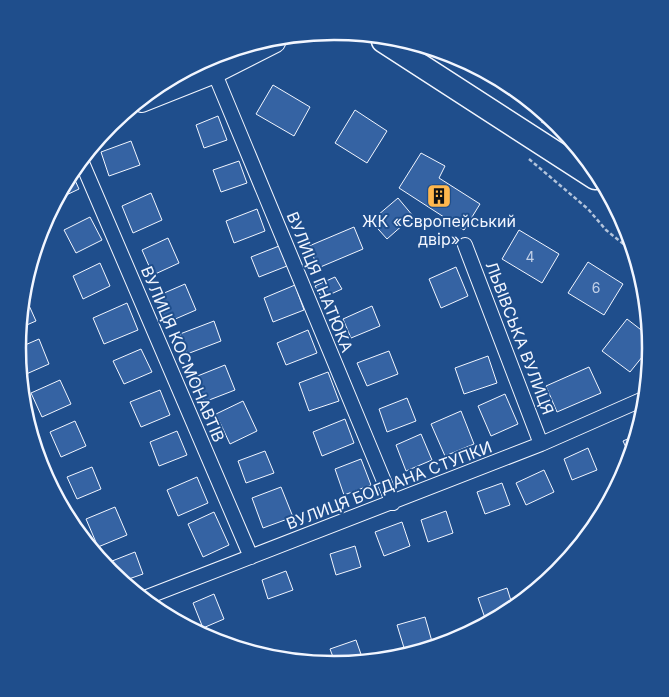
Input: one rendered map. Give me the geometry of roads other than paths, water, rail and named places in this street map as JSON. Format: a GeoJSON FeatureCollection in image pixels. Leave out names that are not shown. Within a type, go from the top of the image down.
{"type":"FeatureCollection","features":[{"type":"Feature","properties":{"kind":"main road"},"geometry":{"type":"LineString","coordinates":[[389,45],[589,174]]}},
{"type":"Feature","properties":{"kind":"street"},"geometry":{"type":"LineString","coordinates":[[164,92],[215,74],[266,48]]}},
{"type":"Feature","properties":{"kind":"street","name":"ВУЛИЦЯ ГНАТЮКА"},"geometry":{"type":"LineString","coordinates":[[215,74],[393,503]]}},
{"type":"Feature","properties":{"kind":"street","name":"ВУЛИЦЯ КОСМОНАВТІВ"},"geometry":{"type":"LineString","coordinates":[[84,168],[251,557]]}},
{"type":"Feature","properties":{"kind":"street","name":"ЛЬВІВСЬКА ВУЛИЦЯ"},"geometry":{"type":"LineString","coordinates":[[465,245],[542,444]]}},
{"type":"Feature","properties":{"kind":"street","name":"ВУЛИЦЯ БОГДАНА СТУПКИ"},"geometry":{"type":"LineString","coordinates":[[151,596],[542,444],[638,401]]}},
{"type":"Feature","properties":{"kind":"place","name":"ЖК «Європейський двір»"},"geometry":{"type":"Point","coordinates":[439,196]}}]}
